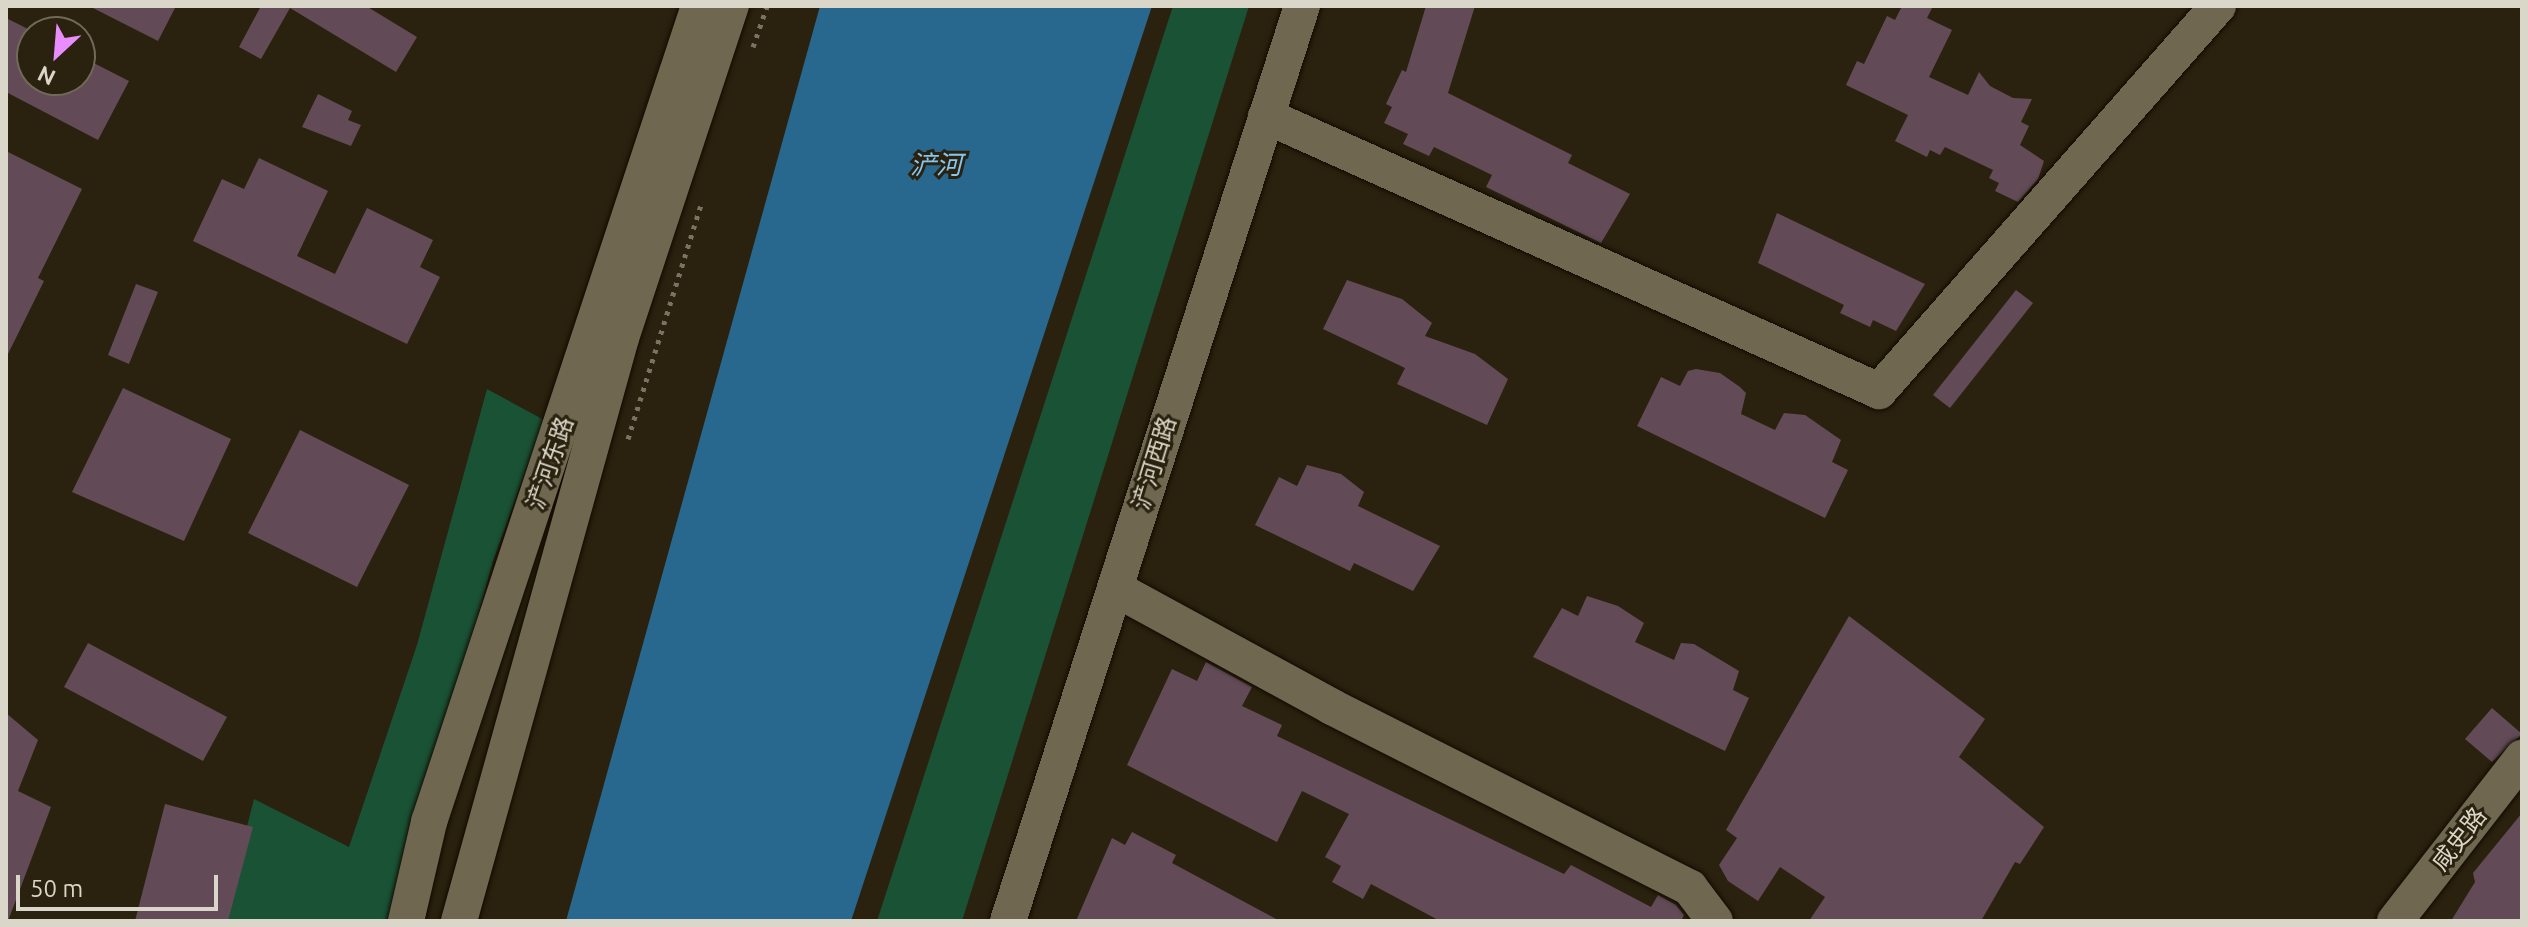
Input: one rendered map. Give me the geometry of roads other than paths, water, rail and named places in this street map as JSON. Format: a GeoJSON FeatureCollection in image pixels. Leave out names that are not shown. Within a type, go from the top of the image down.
{"type":"FeatureCollection","features":[{"type":"Feature","properties":{"kind":"street","name":"浐河东路"},"geometry":{"type":"LineString","coordinates":[[406,921],[429,822],[699,6]]}},
{"type":"Feature","properties":{"kind":"street","name":"浐河东路"},"geometry":{"type":"LineString","coordinates":[[459,921],[621,338],[731,6]]}},
{"type":"Feature","properties":{"kind":"street","name":"浐河西路"},"geometry":{"type":"LineString","coordinates":[[1008,921],[1302,6]]}},
{"type":"Feature","properties":{"kind":"street"},"geometry":{"type":"LineString","coordinates":[[1266,116],[1879,391],[2218,6]]}},
{"type":"Feature","properties":{"kind":"street"},"geometry":{"type":"LineString","coordinates":[[1116,589],[1332,707],[1690,888],[1715,921]]}},
{"type":"Feature","properties":{"kind":"street","name":"咸史路"},"geometry":{"type":"LineString","coordinates":[[2395,921],[2522,758]]}},
{"type":"Feature","properties":{"kind":"water","name":"浐河"},"geometry":{"type":"Polygon","coordinates":[[[820,6],[1152,6],[851,921],[566,921],[820,6]]]}}]}
